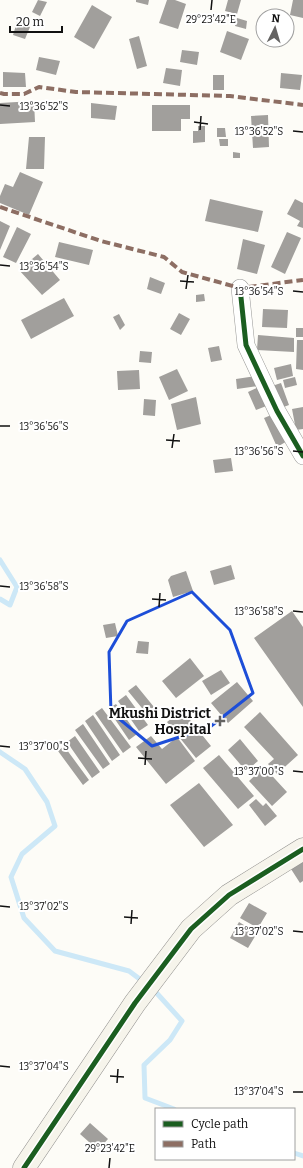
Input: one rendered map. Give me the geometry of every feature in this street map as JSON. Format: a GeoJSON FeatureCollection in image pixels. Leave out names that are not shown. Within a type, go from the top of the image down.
{"type":"FeatureCollection","features":[{"type":"Feature","properties":{"kind":"street"},"geometry":{"type":"LineString","coordinates":[[240,288],[246,345],[277,411],[303,456]]}},
{"type":"Feature","properties":{"kind":"street"},"geometry":{"type":"LineString","coordinates":[[24,1168],[135,1003],[157,976],[191,929],[229,895],[303,849]]}},
{"type":"Feature","properties":{"kind":"highlighted area"},"geometry":{"type":"Polygon","coordinates":[[[192,592],[230,630],[253,693],[210,727],[152,746],[111,712],[109,652],[127,621],[192,592]]]}},
{"type":"Feature","properties":{"kind":"building"},"geometry":{"type":"Polygon","coordinates":[[[38,0],[47,2],[40,16],[32,12],[38,0]]]}},
{"type":"Feature","properties":{"kind":"building"},"geometry":{"type":"Polygon","coordinates":[[[136,0],[149,0],[148,5],[136,2],[136,0]]]}},
{"type":"Feature","properties":{"kind":"building"},"geometry":{"type":"Polygon","coordinates":[[[167,0],[175,0],[186,4],[178,29],[159,23],[167,0]]]}},
{"type":"Feature","properties":{"kind":"building"},"geometry":{"type":"Polygon","coordinates":[[[228,0],[241,0],[237,14],[225,11],[228,0]]]}},
{"type":"Feature","properties":{"kind":"building"},"geometry":{"type":"Polygon","coordinates":[[[293,0],[303,0],[303,18],[295,16],[295,8],[291,8],[293,0]]]}},
{"type":"Feature","properties":{"kind":"building"},"geometry":{"type":"Polygon","coordinates":[[[92,5],[112,17],[94,49],[74,37],[92,5]]]}},
{"type":"Feature","properties":{"kind":"building"},"geometry":{"type":"Polygon","coordinates":[[[237,18],[247,21],[246,29],[235,26],[237,18]]]}},
{"type":"Feature","properties":{"kind":"building"},"geometry":{"type":"Polygon","coordinates":[[[17,22],[30,27],[25,39],[13,35],[17,22]]]}},
{"type":"Feature","properties":{"kind":"building"},"geometry":{"type":"Polygon","coordinates":[[[227,31],[249,39],[241,60],[220,52],[227,31]]]}},
{"type":"Feature","properties":{"kind":"building"},"geometry":{"type":"Polygon","coordinates":[[[139,36],[147,66],[137,69],[129,39],[139,36]]]}},
{"type":"Feature","properties":{"kind":"building"},"geometry":{"type":"Polygon","coordinates":[[[182,50],[199,52],[197,65],[180,62],[182,50]]]}},
{"type":"Feature","properties":{"kind":"building"},"geometry":{"type":"Polygon","coordinates":[[[39,57],[60,61],[56,75],[36,70],[39,57]]]}},
{"type":"Feature","properties":{"kind":"building"},"geometry":{"type":"Polygon","coordinates":[[[166,68],[182,70],[180,86],[163,83],[166,68]]]}},
{"type":"Feature","properties":{"kind":"building"},"geometry":{"type":"Polygon","coordinates":[[[3,72],[25,73],[26,87],[3,87],[3,72]]]}},
{"type":"Feature","properties":{"kind":"building"},"geometry":{"type":"Polygon","coordinates":[[[281,73],[302,75],[300,90],[280,88],[281,73]]]}},
{"type":"Feature","properties":{"kind":"building"},"geometry":{"type":"Polygon","coordinates":[[[213,75],[224,75],[224,90],[213,90],[213,75]]]}},
{"type":"Feature","properties":{"kind":"building"},"geometry":{"type":"Polygon","coordinates":[[[34,101],[35,122],[0,124],[0,103],[34,101]]]}},
{"type":"Feature","properties":{"kind":"building"},"geometry":{"type":"Polygon","coordinates":[[[91,103],[117,106],[115,120],[91,118],[91,103]]]}},
{"type":"Feature","properties":{"kind":"building"},"geometry":{"type":"Polygon","coordinates":[[[152,105],[190,105],[190,119],[181,119],[181,131],[152,131],[152,105]]]}},
{"type":"Feature","properties":{"kind":"building"},"geometry":{"type":"Polygon","coordinates":[[[268,115],[269,147],[253,148],[251,116],[268,115]]]}},
{"type":"Feature","properties":{"kind":"building"},"geometry":{"type":"Polygon","coordinates":[[[198,126],[205,126],[205,142],[193,143],[193,131],[198,131],[198,126]]]}},
{"type":"Feature","properties":{"kind":"building"},"geometry":{"type":"Polygon","coordinates":[[[217,128],[225,128],[226,137],[217,137],[217,128]]]}},
{"type":"Feature","properties":{"kind":"building"},"geometry":{"type":"Polygon","coordinates":[[[29,137],[45,137],[44,169],[26,169],[29,137]]]}},
{"type":"Feature","properties":{"kind":"building"},"geometry":{"type":"Polygon","coordinates":[[[219,139],[228,139],[228,146],[220,146],[219,139]]]}},
{"type":"Feature","properties":{"kind":"building"},"geometry":{"type":"Polygon","coordinates":[[[233,152],[240,153],[240,158],[233,158],[233,152]]]}},
{"type":"Feature","properties":{"kind":"building"},"geometry":{"type":"Polygon","coordinates":[[[20,172],[43,182],[29,215],[0,203],[0,196],[5,184],[13,187],[20,172]]]}},
{"type":"Feature","properties":{"kind":"building"},"geometry":{"type":"Polygon","coordinates":[[[210,199],[263,211],[258,232],[205,221],[210,199]]]}},
{"type":"Feature","properties":{"kind":"building"},"geometry":{"type":"Polygon","coordinates":[[[295,199],[303,203],[303,228],[297,226],[300,221],[287,214],[295,199]]]}},
{"type":"Feature","properties":{"kind":"building"},"geometry":{"type":"Polygon","coordinates":[[[0,221],[10,226],[0,250],[0,221]]]}},
{"type":"Feature","properties":{"kind":"building"},"geometry":{"type":"Polygon","coordinates":[[[17,227],[31,234],[16,263],[3,257],[17,227]]]}},
{"type":"Feature","properties":{"kind":"building"},"geometry":{"type":"Polygon","coordinates":[[[287,232],[301,238],[285,274],[271,267],[287,232]]]}},
{"type":"Feature","properties":{"kind":"building"},"geometry":{"type":"Polygon","coordinates":[[[243,239],[265,245],[257,274],[237,269],[243,239]]]}},
{"type":"Feature","properties":{"kind":"building"},"geometry":{"type":"Polygon","coordinates":[[[59,242],[93,250],[89,265],[55,257],[59,242]]]}},
{"type":"Feature","properties":{"kind":"building"},"geometry":{"type":"Polygon","coordinates":[[[38,254],[60,280],[42,295],[19,270],[38,254]]]}},
{"type":"Feature","properties":{"kind":"building"},"geometry":{"type":"Polygon","coordinates":[[[150,277],[165,283],[161,294],[147,289],[150,277]]]}},
{"type":"Feature","properties":{"kind":"building"},"geometry":{"type":"Polygon","coordinates":[[[204,294],[205,301],[196,302],[196,295],[204,294]]]}},
{"type":"Feature","properties":{"kind":"building"},"geometry":{"type":"Polygon","coordinates":[[[64,298],[74,316],[31,339],[21,320],[64,298]]]}},
{"type":"Feature","properties":{"kind":"building"},"geometry":{"type":"Polygon","coordinates":[[[263,309],[288,310],[287,328],[262,327],[263,309]]]}},
{"type":"Feature","properties":{"kind":"building"},"geometry":{"type":"Polygon","coordinates":[[[179,313],[190,319],[181,335],[170,329],[179,313]]]}},
{"type":"Feature","properties":{"kind":"building"},"geometry":{"type":"Polygon","coordinates":[[[119,314],[125,325],[120,330],[113,317],[119,314]]]}},
{"type":"Feature","properties":{"kind":"building"},"geometry":{"type":"Polygon","coordinates":[[[296,328],[303,328],[303,337],[296,337],[296,328]]]}},
{"type":"Feature","properties":{"kind":"building"},"geometry":{"type":"Polygon","coordinates":[[[258,335],[294,338],[294,352],[257,350],[258,335]]]}},
{"type":"Feature","properties":{"kind":"building"},"geometry":{"type":"Polygon","coordinates":[[[297,340],[303,340],[303,370],[296,369],[297,340]]]}},
{"type":"Feature","properties":{"kind":"building"},"geometry":{"type":"Polygon","coordinates":[[[219,346],[222,360],[211,362],[208,348],[219,346]]]}},
{"type":"Feature","properties":{"kind":"building"},"geometry":{"type":"Polygon","coordinates":[[[140,351],[152,352],[151,363],[139,362],[140,351]]]}},
{"type":"Feature","properties":{"kind":"building"},"geometry":{"type":"Polygon","coordinates":[[[291,364],[293,376],[277,380],[274,368],[291,364]]]}},
{"type":"Feature","properties":{"kind":"building"},"geometry":{"type":"Polygon","coordinates":[[[177,369],[188,391],[169,400],[159,377],[177,369]]]}},
{"type":"Feature","properties":{"kind":"building"},"geometry":{"type":"Polygon","coordinates":[[[139,370],[140,389],[118,390],[117,371],[139,370]]]}},
{"type":"Feature","properties":{"kind":"building"},"geometry":{"type":"Polygon","coordinates":[[[256,376],[258,386],[237,389],[236,379],[256,376]]]}},
{"type":"Feature","properties":{"kind":"building"},"geometry":{"type":"Polygon","coordinates":[[[295,377],[297,385],[285,388],[283,380],[295,377]]]}},
{"type":"Feature","properties":{"kind":"building"},"geometry":{"type":"Polygon","coordinates":[[[281,383],[289,405],[281,408],[272,386],[281,383]]]}},
{"type":"Feature","properties":{"kind":"building"},"geometry":{"type":"Polygon","coordinates":[[[261,386],[269,405],[256,410],[248,392],[261,386]]]}},
{"type":"Feature","properties":{"kind":"building"},"geometry":{"type":"Polygon","coordinates":[[[196,397],[201,424],[177,430],[171,404],[196,397]]]}},
{"type":"Feature","properties":{"kind":"building"},"geometry":{"type":"Polygon","coordinates":[[[144,399],[156,400],[155,416],[143,415],[144,399]]]}},
{"type":"Feature","properties":{"kind":"building"},"geometry":{"type":"Polygon","coordinates":[[[303,407],[303,429],[296,430],[292,409],[303,407]]]}},
{"type":"Feature","properties":{"kind":"building"},"geometry":{"type":"Polygon","coordinates":[[[276,413],[289,440],[277,447],[264,418],[276,413]]]}},
{"type":"Feature","properties":{"kind":"building"},"geometry":{"type":"Polygon","coordinates":[[[231,458],[233,471],[215,473],[213,460],[231,458]]]}},
{"type":"Feature","properties":{"kind":"building"},"geometry":{"type":"Polygon","coordinates":[[[231,565],[235,579],[214,585],[210,571],[231,565]]]}},
{"type":"Feature","properties":{"kind":"building"},"geometry":{"type":"Polygon","coordinates":[[[186,571],[193,591],[173,597],[168,580],[171,576],[186,571]]]}},
{"type":"Feature","properties":{"kind":"building"},"geometry":{"type":"Polygon","coordinates":[[[292,611],[303,627],[303,707],[254,638],[292,611]]]}},
{"type":"Feature","properties":{"kind":"building"},"geometry":{"type":"Polygon","coordinates":[[[115,623],[118,636],[106,638],[103,625],[115,623]]]}},
{"type":"Feature","properties":{"kind":"building"},"geometry":{"type":"Polygon","coordinates":[[[138,641],[149,642],[148,654],[136,653],[138,641]]]}},
{"type":"Feature","properties":{"kind":"building","name":"Mkushi District Hospital"},"geometry":{"type":"Polygon","coordinates":[[[190,658],[204,676],[176,698],[162,681],[190,658]]]}},
{"type":"Feature","properties":{"kind":"building"},"geometry":{"type":"Polygon","coordinates":[[[221,670],[230,683],[211,695],[202,681],[221,670]]]}},
{"type":"Feature","properties":{"kind":"building","name":"Mkushi District Hospital"},"geometry":{"type":"Polygon","coordinates":[[[237,682],[253,701],[228,723],[211,703],[237,682]]]}},
{"type":"Feature","properties":{"kind":"building"},"geometry":{"type":"Polygon","coordinates":[[[136,685],[154,707],[146,713],[128,691],[136,685]]]}},
{"type":"Feature","properties":{"kind":"building"},"geometry":{"type":"Polygon","coordinates":[[[126,695],[148,725],[139,731],[118,701],[126,695]]]}},
{"type":"Feature","properties":{"kind":"building"},"geometry":{"type":"Polygon","coordinates":[[[116,704],[137,734],[129,740],[108,709],[116,704]]]}},
{"type":"Feature","properties":{"kind":"building"},"geometry":{"type":"Polygon","coordinates":[[[102,708],[131,747],[123,753],[95,713],[102,708]]]}},
{"type":"Feature","properties":{"kind":"building","name":"Mkushi District Hospital"},"geometry":{"type":"Polygon","coordinates":[[[182,710],[211,746],[196,758],[167,722],[182,710]]]}},
{"type":"Feature","properties":{"kind":"building","name":"Mkushi District Hospital"},"geometry":{"type":"Polygon","coordinates":[[[260,712],[298,755],[277,774],[268,764],[274,759],[244,727],[260,712]]]}},
{"type":"Feature","properties":{"kind":"building"},"geometry":{"type":"Polygon","coordinates":[[[93,715],[120,755],[112,761],[85,721],[93,715]]]}},
{"type":"Feature","properties":{"kind":"building"},"geometry":{"type":"Polygon","coordinates":[[[83,724],[110,764],[103,769],[75,730],[83,724]]]}},
{"type":"Feature","properties":{"kind":"building"},"geometry":{"type":"Polygon","coordinates":[[[75,736],[100,772],[92,778],[67,742],[75,736]]]}},
{"type":"Feature","properties":{"kind":"building","name":"Mkushi District Hospital"},"geometry":{"type":"Polygon","coordinates":[[[151,736],[162,749],[177,737],[195,761],[166,784],[136,747],[151,736]]]}},
{"type":"Feature","properties":{"kind":"building","name":"Mkushi District Hospital"},"geometry":{"type":"Polygon","coordinates":[[[240,739],[258,761],[246,771],[228,750],[240,739]]]}},
{"type":"Feature","properties":{"kind":"building"},"geometry":{"type":"Polygon","coordinates":[[[64,746],[89,780],[83,785],[58,751],[64,746]]]}},
{"type":"Feature","properties":{"kind":"building"},"geometry":{"type":"Polygon","coordinates":[[[219,755],[254,796],[238,809],[203,768],[219,755]]]}},
{"type":"Feature","properties":{"kind":"building"},"geometry":{"type":"Polygon","coordinates":[[[264,767],[287,792],[272,806],[249,781],[264,767]]]}},
{"type":"Feature","properties":{"kind":"building"},"geometry":{"type":"Polygon","coordinates":[[[199,783],[233,825],[204,847],[170,805],[199,783]]]}},
{"type":"Feature","properties":{"kind":"building"},"geometry":{"type":"Polygon","coordinates":[[[256,799],[263,806],[266,803],[277,816],[265,826],[249,805],[256,799]]]}},
{"type":"Feature","properties":{"kind":"building"},"geometry":{"type":"Polygon","coordinates":[[[303,861],[303,881],[300,883],[291,869],[303,861]]]}},
{"type":"Feature","properties":{"kind":"building"},"geometry":{"type":"Polygon","coordinates":[[[249,903],[267,913],[258,928],[240,918],[249,903]]]}},
{"type":"Feature","properties":{"kind":"building"},"geometry":{"type":"Polygon","coordinates":[[[239,922],[257,933],[248,948],[230,938],[239,922]]]}},
{"type":"Feature","properties":{"kind":"building"},"geometry":{"type":"Polygon","coordinates":[[[90,1123],[108,1139],[98,1150],[80,1134],[90,1123]]]}},
{"type":"Feature","properties":{"kind":"waterway"},"geometry":{"type":"LineString","coordinates":[[0,560],[17,587],[10,605],[0,599]]}},
{"type":"Feature","properties":{"kind":"waterway"},"geometry":{"type":"LineString","coordinates":[[0,752],[25,769],[47,802],[55,826],[22,854],[11,877],[24,918],[55,951],[129,971],[145,983]]}},
{"type":"Feature","properties":{"kind":"waterway"},"geometry":{"type":"LineString","coordinates":[[153,989],[182,1021],[170,1040],[144,1065],[145,1098],[171,1108]]}},
{"type":"Feature","properties":{"kind":"waterway"},"geometry":{"type":"LineString","coordinates":[[295,1153],[303,1156]]}},
{"type":"Feature","properties":{"kind":"marked path"},"geometry":{"type":"LineString","coordinates":[[0,93],[24,94],[39,87],[76,92],[230,96],[303,105]]}},
{"type":"Feature","properties":{"kind":"marked path"},"geometry":{"type":"LineString","coordinates":[[0,207],[101,241],[164,257],[182,272],[240,288],[303,280]]}},
{"type":"Feature","properties":{"kind":"cycle path"},"geometry":{"type":"LineString","coordinates":[[240,288],[246,345],[277,411],[303,456]]}},
{"type":"Feature","properties":{"kind":"cycle path"},"geometry":{"type":"LineString","coordinates":[[24,1168],[135,1003],[191,929],[229,895],[303,849]]}},
{"type":"Feature","properties":{"kind":"place","name":"Mkushi District Hospital"},"geometry":{"type":"Point","coordinates":[220,721]}}]}
